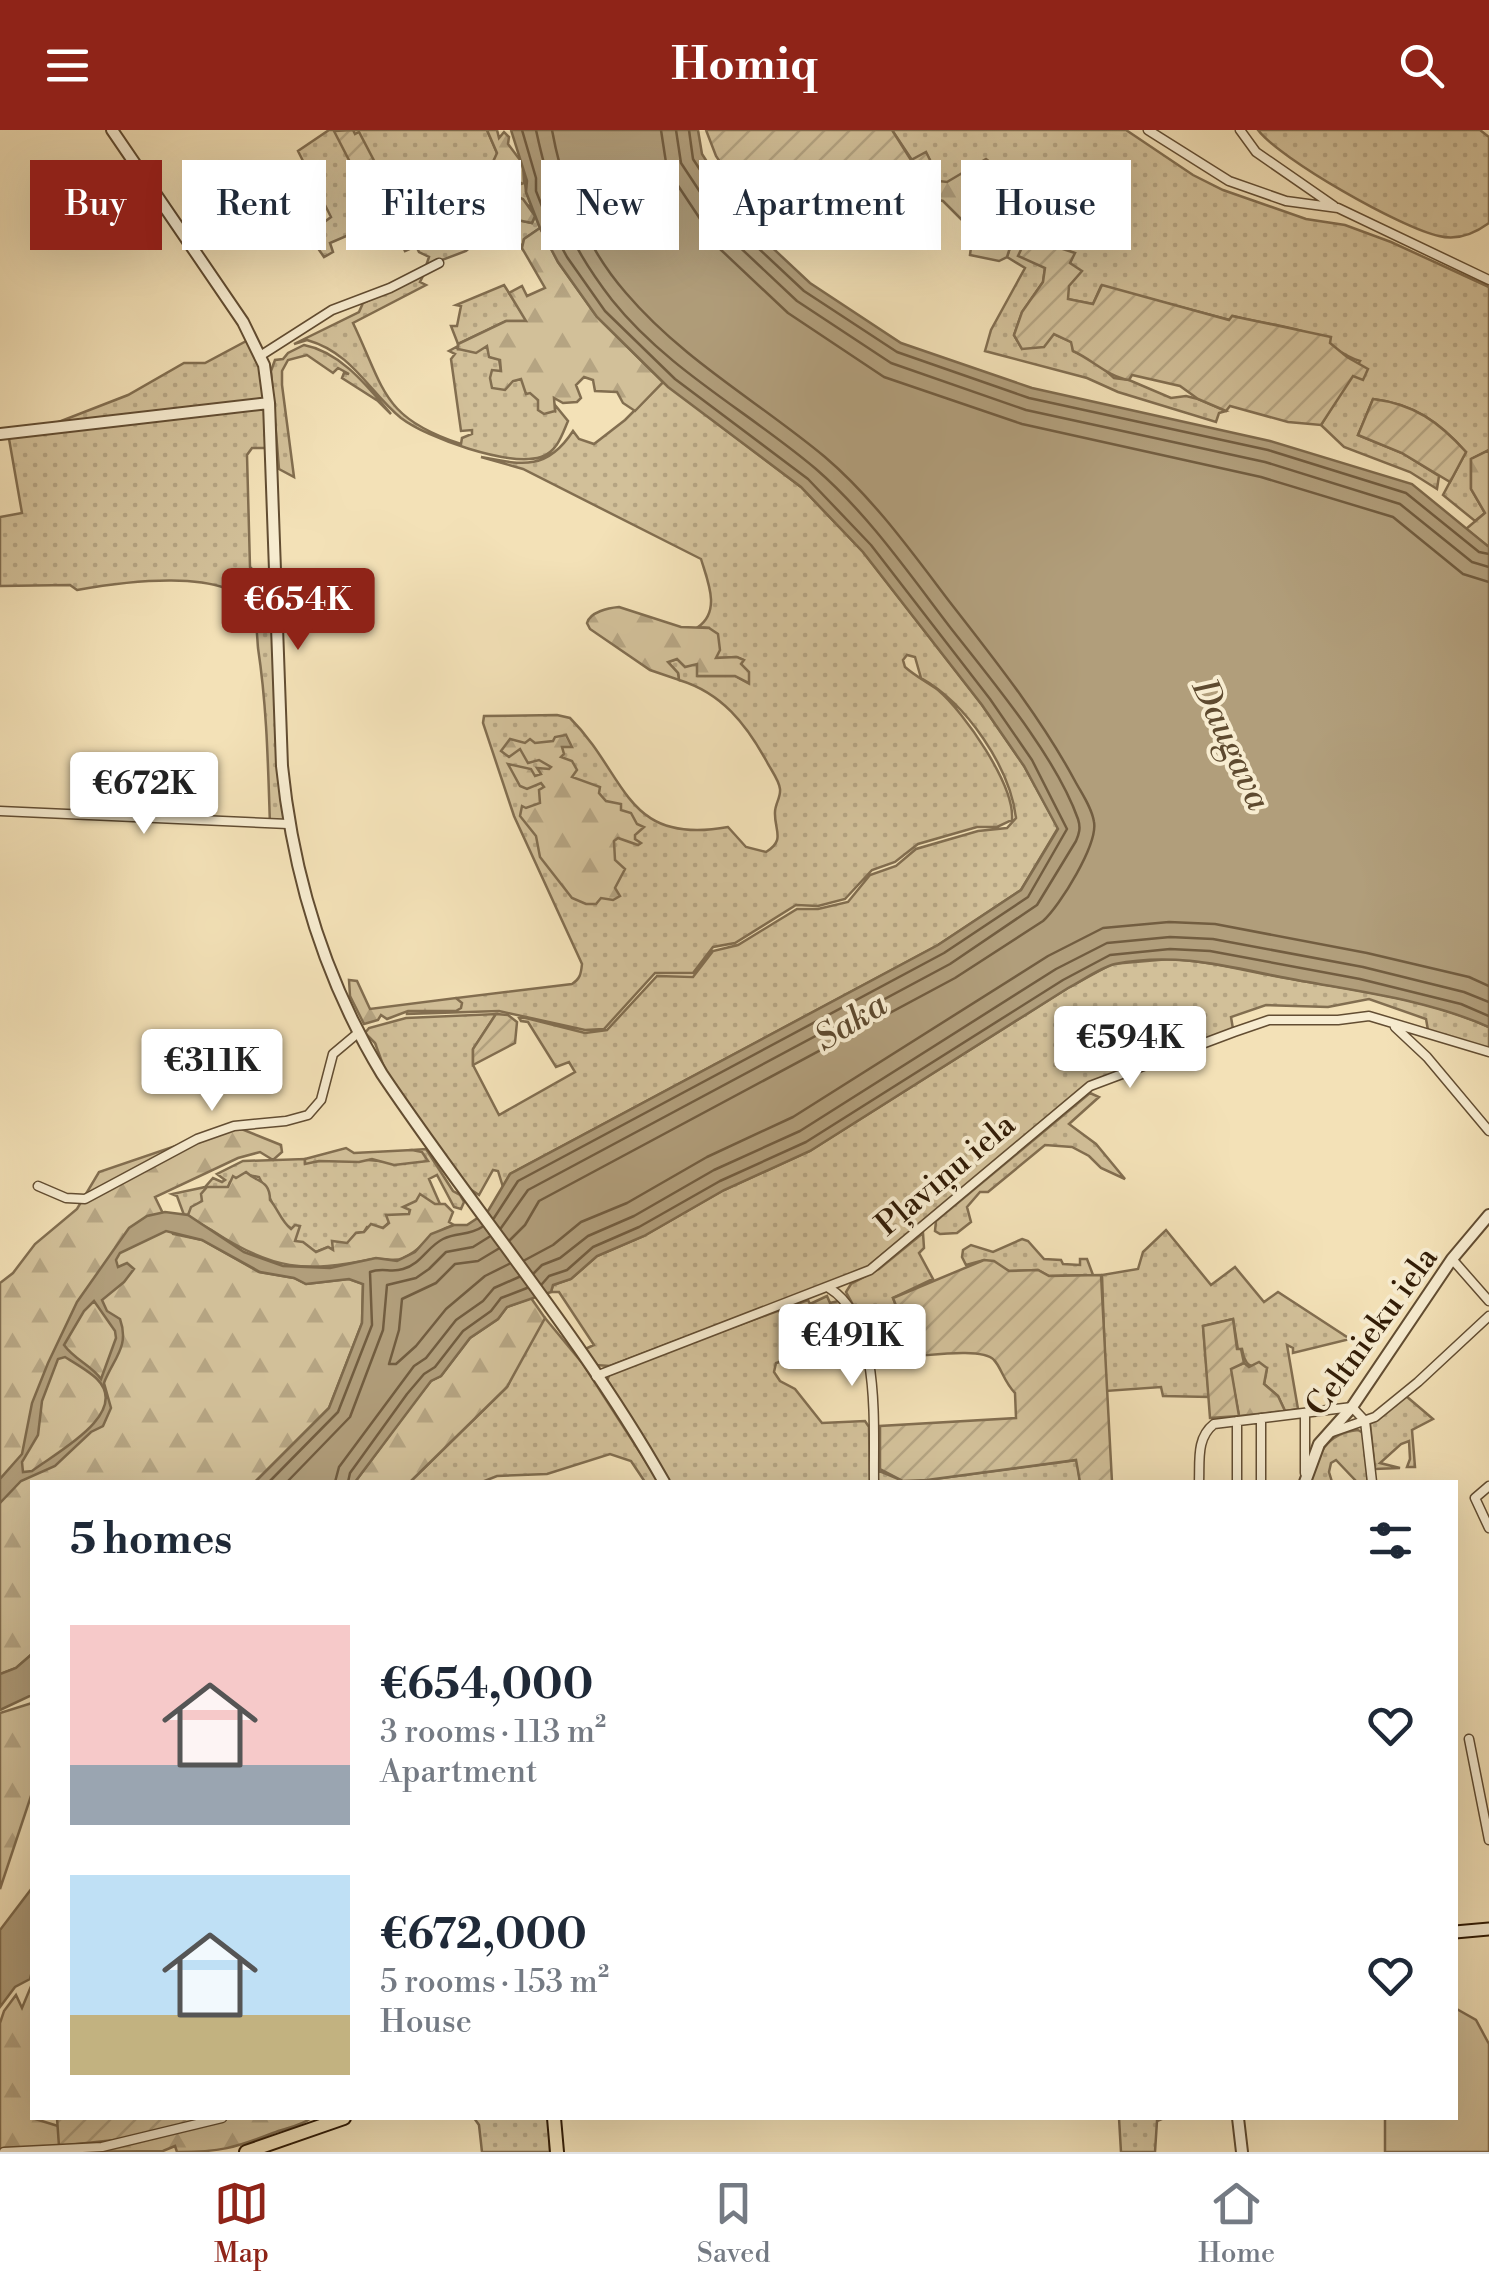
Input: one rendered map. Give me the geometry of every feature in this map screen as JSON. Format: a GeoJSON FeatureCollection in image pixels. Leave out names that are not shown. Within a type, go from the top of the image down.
{"type":"FeatureCollection","features":[{"type":"Feature","properties":{"kind":"main road"},"geometry":{"type":"LineString","coordinates":[[1458,1932],[1489,1929]]}},
{"type":"Feature","properties":{"kind":"main road"},"geometry":{"type":"LineString","coordinates":[[246,2152],[338,2120]]}},
{"type":"Feature","properties":{"kind":"main road"},"geometry":{"type":"LineString","coordinates":[[556,2121],[556,2152]]}},
{"type":"Feature","properties":{"kind":"street"},"geometry":{"type":"LineString","coordinates":[[112,130],[243,322],[260,356],[269,404],[288,824],[305,895],[330,972],[382,1074],[596,1376],[663,1480]]}},
{"type":"Feature","properties":{"kind":"street"},"geometry":{"type":"LineString","coordinates":[[1148,130],[1208,170],[1250,190],[1286,201],[1338,208]]}},
{"type":"Feature","properties":{"kind":"street"},"geometry":{"type":"LineString","coordinates":[[1240,130],[1268,162],[1338,208],[1489,280]]}},
{"type":"Feature","properties":{"kind":"street"},"geometry":{"type":"LineString","coordinates":[[260,356],[332,310],[390,288],[439,263]]}},
{"type":"Feature","properties":{"kind":"street"},"geometry":{"type":"LineString","coordinates":[[0,434],[269,404]]}},
{"type":"Feature","properties":{"kind":"street"},"geometry":{"type":"LineString","coordinates":[[0,811],[288,824]]}},
{"type":"Feature","properties":{"kind":"street","name":"Pļaviņu iela"},"geometry":{"type":"LineString","coordinates":[[596,1376],[870,1270],[1090,1086],[1269,1020],[1369,1016],[1489,1052]]}},
{"type":"Feature","properties":{"kind":"street"},"geometry":{"type":"LineString","coordinates":[[1394,1024],[1489,1131]]}},
{"type":"Feature","properties":{"kind":"street"},"geometry":{"type":"LineString","coordinates":[[38,1186],[66,1198],[85,1199],[207,1136],[234,1126],[286,1122],[308,1115],[321,1100],[328,1063],[358,1033]]}},
{"type":"Feature","properties":{"kind":"street","name":"Celtnieku iela"},"geometry":{"type":"LineString","coordinates":[[1306,1480],[1312,1456],[1352,1407],[1452,1259],[1489,1215]]}},
{"type":"Feature","properties":{"kind":"street"},"geometry":{"type":"LineString","coordinates":[[1452,1259],[1489,1301]]}},
{"type":"Feature","properties":{"kind":"street"},"geometry":{"type":"LineString","coordinates":[[829,1288],[850,1306],[864,1338],[871,1393],[874,1480]]}},
{"type":"Feature","properties":{"kind":"street"},"geometry":{"type":"LineString","coordinates":[[1328,1434],[1366,1422],[1418,1382],[1489,1316]]}},
{"type":"Feature","properties":{"kind":"street"},"geometry":{"type":"LineString","coordinates":[[1199,1480],[1200,1446],[1205,1432],[1217,1423],[1352,1407],[1366,1422],[1372,1480]]}},
{"type":"Feature","properties":{"kind":"street"},"geometry":{"type":"LineString","coordinates":[[1305,1413],[1306,1480]]}},
{"type":"Feature","properties":{"kind":"street"},"geometry":{"type":"LineString","coordinates":[[1261,1418],[1261,1480]]}},
{"type":"Feature","properties":{"kind":"street"},"geometry":{"type":"LineString","coordinates":[[1237,1480],[1238,1421]]}},
{"type":"Feature","properties":{"kind":"street"},"geometry":{"type":"LineString","coordinates":[[1489,1486],[1475,1498],[1489,1528]]}},
{"type":"Feature","properties":{"kind":"street"},"geometry":{"type":"LineString","coordinates":[[1470,1739],[1489,1840]]}},
{"type":"Feature","properties":{"kind":"street"},"geometry":{"type":"LineString","coordinates":[[4,2152],[102,2147],[214,2120]]}},
{"type":"Feature","properties":{"kind":"street"},"geometry":{"type":"LineString","coordinates":[[1238,2120],[1242,2152]]}},
{"type":"Feature","properties":{"kind":"green space"},"geometry":{"type":"Polygon","coordinates":[[[329,130],[487,130],[497,153],[496,160],[346,160],[346,236],[330,243],[333,252],[324,257],[319,250],[326,250],[326,221],[331,217],[326,207],[326,160],[302,160],[298,151],[329,130]]]}},
{"type":"Feature","properties":{"kind":"green space"},"geometry":{"type":"Polygon","coordinates":[[[487,130],[497,130],[499,138],[504,132],[520,160],[494,160],[497,153],[487,130]]]}},
{"type":"Feature","properties":{"kind":"green space"},"geometry":{"type":"Polygon","coordinates":[[[706,130],[892,130],[911,160],[719,160],[706,130]]]}},
{"type":"Feature","properties":{"kind":"green space"},"geometry":{"type":"Polygon","coordinates":[[[892,130],[1126,130],[1193,175],[1223,190],[1306,219],[1345,225],[1489,287],[1489,450],[1471,459],[1471,489],[1485,513],[1475,521],[1443,495],[1466,452],[1425,416],[1373,399],[1358,435],[1402,453],[1439,476],[1437,489],[1410,472],[1344,447],[1321,425],[1360,361],[1318,337],[1233,316],[1230,320],[1101,286],[1093,304],[1067,299],[1074,253],[1065,250],[1131,250],[1131,160],[961,160],[961,186],[941,183],[941,160],[930,160],[926,153],[912,160],[892,130]]]}},
{"type":"Feature","properties":{"kind":"green space"},"geometry":{"type":"Polygon","coordinates":[[[1258,130],[1480,130],[1489,137],[1489,223],[1459,237],[1421,230],[1371,207],[1315,174],[1258,130]]]}},
{"type":"Feature","properties":{"kind":"green space"},"geometry":{"type":"Polygon","coordinates":[[[334,131],[359,132],[374,160],[349,160],[334,131]]]}},
{"type":"Feature","properties":{"kind":"green space"},"geometry":{"type":"Polygon","coordinates":[[[926,152],[930,160],[911,160],[926,152]]]}},
{"type":"Feature","properties":{"kind":"green space"},"geometry":{"type":"Polygon","coordinates":[[[523,164],[526,192],[540,228],[524,239],[522,248],[521,221],[532,223],[535,216],[521,200],[523,164]]]}},
{"type":"Feature","properties":{"kind":"green space"},"geometry":{"type":"Polygon","coordinates":[[[961,174],[961,219],[941,201],[941,181],[961,174]]]}},
{"type":"Feature","properties":{"kind":"green space"},"geometry":{"type":"Polygon","coordinates":[[[521,198],[535,216],[532,223],[521,221],[521,198]]]}},
{"type":"Feature","properties":{"kind":"green space"},"geometry":{"type":"Polygon","coordinates":[[[540,228],[541,250],[552,250],[597,317],[663,382],[635,411],[623,403],[617,392],[595,391],[593,380],[584,377],[576,385],[581,398],[577,402],[563,403],[554,398],[555,411],[544,414],[538,410],[538,400],[526,394],[521,379],[505,390],[492,388],[492,370],[501,371],[500,360],[489,357],[487,346],[476,353],[458,349],[458,344],[506,321],[526,321],[509,293],[522,286],[527,296],[545,288],[522,248],[524,239],[540,228]]]}},
{"type":"Feature","properties":{"kind":"green space"},"geometry":{"type":"Polygon","coordinates":[[[467,250],[426,266],[429,257],[419,252],[467,250]]]}},
{"type":"Feature","properties":{"kind":"green space"},"geometry":{"type":"Polygon","coordinates":[[[971,250],[1009,250],[1007,257],[999,261],[970,255],[971,250]]]}},
{"type":"Feature","properties":{"kind":"green space"},"geometry":{"type":"Polygon","coordinates":[[[1009,250],[1035,250],[1045,268],[1043,282],[1022,312],[1014,335],[1022,349],[1054,334],[1072,342],[1073,351],[1095,361],[1114,378],[1129,380],[1171,398],[1198,399],[1226,411],[1219,413],[1216,422],[1118,392],[1087,378],[985,351],[991,330],[1025,268],[1007,257],[1009,250]]]}},
{"type":"Feature","properties":{"kind":"green space"},"geometry":{"type":"Polygon","coordinates":[[[1021,250],[1075,253],[1070,263],[1082,271],[1069,286],[1068,299],[1093,304],[1102,285],[1229,320],[1232,316],[1331,337],[1330,343],[1368,369],[1363,380],[1353,376],[1321,425],[1288,422],[1230,406],[1226,411],[1180,386],[1132,375],[1129,380],[1121,378],[1073,351],[1071,342],[1054,334],[1044,347],[1022,349],[1014,335],[1022,312],[1043,282],[1045,268],[1018,256],[1021,250]]]}},
{"type":"Feature","properties":{"kind":"green space"},"geometry":{"type":"Polygon","coordinates":[[[424,274],[420,282],[426,285],[353,323],[389,399],[415,424],[461,444],[472,430],[461,431],[451,359],[455,354],[449,351],[458,346],[487,346],[490,357],[499,359],[501,371],[513,381],[521,379],[538,400],[555,411],[555,405],[568,421],[547,455],[509,458],[469,449],[429,434],[401,418],[337,354],[307,340],[294,344],[359,312],[363,303],[424,274]]]}},
{"type":"Feature","properties":{"kind":"green space"},"geometry":{"type":"Polygon","coordinates":[[[504,285],[527,321],[506,321],[458,344],[451,326],[457,326],[461,306],[456,305],[504,285]]]}},
{"type":"Feature","properties":{"kind":"green space"},"geometry":{"type":"Polygon","coordinates":[[[252,338],[260,356],[271,448],[252,448],[247,455],[250,567],[256,573],[277,572],[288,824],[270,825],[256,624],[253,610],[241,596],[222,587],[171,580],[77,590],[70,585],[0,586],[0,517],[22,513],[8,433],[38,430],[128,395],[184,363],[205,363],[252,338]]]}},
{"type":"Feature","properties":{"kind":"green space"},"geometry":{"type":"Polygon","coordinates":[[[304,345],[342,363],[391,414],[342,378],[344,373],[349,374],[338,368],[333,373],[307,355],[288,360],[282,371],[282,385],[294,477],[279,469],[271,371],[275,360],[304,345]]]}},
{"type":"Feature","properties":{"kind":"green space"},"geometry":{"type":"Polygon","coordinates":[[[663,382],[801,487],[863,552],[982,705],[1024,766],[1058,828],[1021,890],[938,945],[510,1174],[503,1187],[498,1171],[493,1170],[479,1195],[467,1187],[385,1070],[375,1043],[365,1033],[369,1028],[406,1018],[496,1014],[473,1049],[473,1065],[499,1115],[575,1072],[569,1062],[556,1067],[528,1022],[518,1016],[585,1033],[607,1030],[657,976],[693,977],[713,951],[738,945],[797,909],[848,902],[870,875],[896,866],[916,849],[978,831],[1007,828],[1016,818],[1005,778],[983,738],[954,703],[921,678],[915,657],[907,655],[903,660],[905,667],[949,700],[986,750],[1005,788],[1012,820],[997,827],[977,827],[918,844],[895,862],[872,870],[845,899],[818,906],[796,905],[735,943],[713,947],[693,973],[655,973],[604,1029],[585,1030],[499,1011],[407,1014],[456,1011],[456,998],[572,984],[581,973],[582,964],[514,816],[484,716],[570,718],[632,801],[648,816],[668,826],[694,830],[728,827],[746,847],[766,852],[776,843],[775,812],[780,789],[759,748],[731,712],[708,693],[679,680],[668,662],[677,659],[697,664],[698,676],[735,676],[748,683],[743,660],[716,658],[709,628],[698,627],[711,605],[701,559],[523,469],[481,457],[533,462],[553,453],[573,431],[579,439],[594,444],[663,382]]]}},
{"type":"Feature","properties":{"kind":"green space"},"geometry":{"type":"Polygon","coordinates":[[[1373,399],[1425,416],[1466,452],[1450,482],[1402,453],[1358,435],[1373,399]]]}},
{"type":"Feature","properties":{"kind":"green space"},"geometry":{"type":"Polygon","coordinates":[[[1489,450],[1489,547],[1466,529],[1485,513],[1471,489],[1471,459],[1489,450]]]}},
{"type":"Feature","properties":{"kind":"green space"},"geometry":{"type":"Polygon","coordinates":[[[619,607],[681,627],[709,628],[718,634],[720,650],[716,658],[744,660],[741,664],[749,672],[749,683],[735,676],[697,676],[697,664],[685,667],[677,659],[668,662],[679,680],[650,670],[590,629],[587,623],[596,613],[619,607]]]}},
{"type":"Feature","properties":{"kind":"green space"},"geometry":{"type":"Polygon","coordinates":[[[566,735],[572,747],[562,747],[561,757],[572,761],[577,770],[572,777],[600,787],[599,793],[606,801],[621,804],[621,810],[631,813],[637,824],[644,827],[635,835],[641,843],[638,845],[618,838],[614,841],[615,860],[625,869],[615,888],[620,896],[613,900],[601,898],[596,904],[572,898],[540,857],[536,836],[520,816],[522,806],[540,803],[539,790],[544,787],[541,783],[527,789],[520,786],[508,764],[531,769],[535,776],[541,774],[537,768],[551,767],[539,760],[528,763],[520,749],[509,757],[501,751],[510,739],[525,743],[530,739],[535,743],[566,735]]]}},
{"type":"Feature","properties":{"kind":"green space"},"geometry":{"type":"Polygon","coordinates":[[[1170,959],[1363,991],[1440,1009],[1489,1027],[1489,1049],[1428,1030],[1426,1019],[1369,999],[1328,1007],[1266,1005],[1231,1017],[1233,1029],[1115,1073],[1074,1096],[865,1269],[610,1366],[595,1365],[583,1350],[594,1345],[559,1292],[551,1292],[553,1285],[571,1279],[597,1256],[644,1236],[724,1190],[810,1151],[1112,964],[1170,959]]]}},
{"type":"Feature","properties":{"kind":"green space"},"geometry":{"type":"Polygon","coordinates":[[[349,980],[357,981],[370,1009],[456,998],[462,1003],[461,1008],[408,1011],[387,1019],[381,1015],[378,1020],[364,1024],[350,996],[349,980]]]}},
{"type":"Feature","properties":{"kind":"green space"},"geometry":{"type":"Polygon","coordinates":[[[496,1014],[508,1015],[517,1022],[515,1043],[473,1065],[473,1049],[496,1014]]]}},
{"type":"Feature","properties":{"kind":"green space"},"geometry":{"type":"Polygon","coordinates":[[[1090,1093],[1099,1097],[1069,1124],[1096,1144],[1125,1179],[1072,1147],[1045,1145],[988,1192],[980,1192],[967,1207],[971,1222],[957,1233],[935,1231],[936,1221],[1090,1093]]]}},
{"type":"Feature","properties":{"kind":"green space"},"geometry":{"type":"Polygon","coordinates":[[[234,1126],[281,1145],[282,1152],[273,1160],[260,1152],[238,1158],[155,1197],[173,1234],[202,1240],[259,1272],[306,1284],[349,1279],[363,1284],[362,1323],[329,1408],[257,1480],[30,1480],[30,1656],[16,1668],[0,1674],[0,1283],[35,1244],[77,1209],[99,1172],[234,1126]]]}},
{"type":"Feature","properties":{"kind":"green space"},"geometry":{"type":"Polygon","coordinates":[[[346,1148],[354,1153],[412,1150],[422,1152],[428,1161],[394,1165],[372,1159],[305,1164],[305,1159],[346,1148]]]}},
{"type":"Feature","properties":{"kind":"green space"},"geometry":{"type":"Polygon","coordinates":[[[426,1149],[453,1191],[460,1195],[464,1202],[461,1209],[454,1207],[437,1175],[429,1179],[440,1204],[410,1210],[383,1228],[367,1227],[334,1250],[328,1247],[316,1252],[296,1242],[259,1177],[248,1175],[230,1182],[228,1187],[206,1190],[202,1201],[188,1215],[184,1215],[177,1196],[172,1194],[205,1187],[213,1178],[222,1182],[225,1180],[217,1174],[243,1161],[305,1159],[305,1163],[355,1159],[405,1164],[415,1152],[412,1150],[426,1149]]]}},
{"type":"Feature","properties":{"kind":"green space"},"geometry":{"type":"Polygon","coordinates":[[[246,1172],[266,1185],[270,1200],[291,1229],[300,1226],[295,1241],[316,1252],[328,1247],[333,1250],[332,1241],[347,1243],[371,1224],[383,1228],[389,1223],[386,1215],[409,1214],[410,1210],[403,1207],[416,1201],[420,1194],[435,1204],[445,1204],[453,1212],[449,1222],[454,1225],[399,1259],[308,1267],[272,1261],[234,1244],[188,1215],[191,1207],[202,1201],[201,1194],[207,1187],[228,1187],[233,1176],[246,1172]]]}},
{"type":"Feature","properties":{"kind":"green space"},"geometry":{"type":"Polygon","coordinates":[[[1166,1230],[1211,1285],[1235,1267],[1264,1302],[1278,1292],[1350,1339],[1293,1353],[1287,1345],[1298,1409],[1285,1411],[1278,1396],[1264,1384],[1267,1368],[1247,1363],[1242,1349],[1238,1350],[1233,1319],[1203,1326],[1209,1397],[1163,1396],[1161,1387],[1106,1391],[1102,1275],[1138,1269],[1143,1252],[1166,1230]]]}},
{"type":"Feature","properties":{"kind":"green space"},"geometry":{"type":"Polygon","coordinates":[[[923,1233],[924,1248],[919,1253],[933,1279],[893,1298],[916,1356],[876,1358],[870,1355],[865,1327],[846,1292],[851,1284],[879,1269],[923,1233]]]}},
{"type":"Feature","properties":{"kind":"green space"},"geometry":{"type":"Polygon","coordinates":[[[1022,1239],[1044,1259],[1080,1265],[1080,1259],[1087,1259],[1093,1275],[1049,1276],[1038,1270],[1009,1271],[984,1260],[966,1265],[962,1257],[963,1250],[971,1245],[993,1252],[1022,1239]]]}},
{"type":"Feature","properties":{"kind":"green space"},"geometry":{"type":"Polygon","coordinates":[[[984,1260],[994,1261],[1009,1271],[1038,1270],[1049,1276],[1101,1275],[1112,1480],[1080,1480],[1076,1460],[927,1480],[901,1480],[880,1469],[880,1426],[1016,1418],[1015,1393],[994,1360],[969,1353],[916,1356],[893,1298],[984,1260]]]}},
{"type":"Feature","properties":{"kind":"green space"},"geometry":{"type":"Polygon","coordinates":[[[827,1296],[830,1303],[838,1301],[848,1308],[781,1323],[783,1361],[776,1363],[774,1372],[780,1381],[795,1389],[822,1423],[865,1421],[869,1427],[870,1480],[668,1480],[607,1382],[609,1375],[808,1300],[810,1304],[827,1296]]]}},
{"type":"Feature","properties":{"kind":"green space"},"geometry":{"type":"Polygon","coordinates":[[[531,1298],[545,1318],[507,1387],[412,1480],[356,1480],[431,1381],[441,1376],[470,1338],[498,1319],[507,1307],[531,1298]]]}},
{"type":"Feature","properties":{"kind":"green space"},"geometry":{"type":"Polygon","coordinates":[[[545,1318],[583,1364],[658,1480],[644,1480],[631,1461],[610,1454],[547,1474],[487,1480],[412,1480],[507,1387],[536,1328],[545,1318]]]}},
{"type":"Feature","properties":{"kind":"green space"},"geometry":{"type":"Polygon","coordinates":[[[1233,1319],[1237,1349],[1241,1349],[1244,1363],[1231,1369],[1239,1416],[1210,1418],[1203,1326],[1233,1319]]]}},
{"type":"Feature","properties":{"kind":"green space"},"geometry":{"type":"Polygon","coordinates":[[[1259,1362],[1267,1368],[1264,1384],[1278,1396],[1285,1411],[1239,1416],[1230,1368],[1259,1362]]]}},
{"type":"Feature","properties":{"kind":"green space"},"geometry":{"type":"Polygon","coordinates":[[[1406,1396],[1433,1419],[1412,1430],[1415,1467],[1407,1467],[1409,1441],[1380,1463],[1400,1468],[1375,1469],[1370,1424],[1406,1396]]]}},
{"type":"Feature","properties":{"kind":"green space"},"geometry":{"type":"Polygon","coordinates":[[[1358,1430],[1365,1434],[1368,1480],[1355,1480],[1336,1460],[1331,1463],[1331,1480],[1312,1480],[1325,1447],[1347,1432],[1358,1430]]]}},
{"type":"Feature","properties":{"kind":"green space"},"geometry":{"type":"Polygon","coordinates":[[[1077,1460],[1080,1480],[927,1480],[1077,1460]]]}},
{"type":"Feature","properties":{"kind":"green space"},"geometry":{"type":"Polygon","coordinates":[[[877,1470],[901,1480],[878,1480],[877,1470]]]}},
{"type":"Feature","properties":{"kind":"green space"},"geometry":{"type":"Polygon","coordinates":[[[30,1704],[30,1799],[0,1889],[0,1713],[30,1704]]]}},
{"type":"Feature","properties":{"kind":"green space"},"geometry":{"type":"Polygon","coordinates":[[[30,1989],[30,2120],[58,2126],[60,2149],[0,2152],[0,2023],[16,1995],[22,2008],[30,1989]]]}},
{"type":"Feature","properties":{"kind":"green space"},"geometry":{"type":"Polygon","coordinates":[[[1458,2010],[1476,2020],[1489,2044],[1489,2152],[1385,2152],[1385,2120],[1458,2120],[1458,2010]]]}},
{"type":"Feature","properties":{"kind":"green space"},"geometry":{"type":"Polygon","coordinates":[[[57,2120],[207,2120],[133,2138],[59,2146],[57,2120]]]}},
{"type":"Feature","properties":{"kind":"green space"},"geometry":{"type":"Polygon","coordinates":[[[222,2120],[307,2120],[216,2150],[177,2152],[175,2146],[163,2151],[69,2152],[131,2143],[222,2120]]]}},
{"type":"Feature","properties":{"kind":"green space"},"geometry":{"type":"Polygon","coordinates":[[[475,2120],[549,2120],[550,2152],[482,2152],[475,2120]]]}},
{"type":"Feature","properties":{"kind":"green space"},"geometry":{"type":"Polygon","coordinates":[[[1119,2120],[1159,2120],[1155,2152],[1121,2152],[1119,2120]]]}},
{"type":"Feature","properties":{"kind":"water"},"geometry":{"type":"Polygon","coordinates":[[[511,130],[698,130],[706,160],[699,160],[699,250],[775,250],[810,283],[901,343],[1032,388],[1270,441],[1412,484],[1489,547],[1489,1027],[1413,1002],[1220,965],[1158,959],[1109,966],[810,1151],[724,1190],[644,1236],[597,1256],[571,1279],[553,1285],[551,1292],[507,1307],[498,1319],[470,1338],[441,1376],[431,1381],[357,1480],[257,1480],[329,1408],[362,1323],[363,1284],[349,1279],[306,1284],[260,1272],[202,1240],[166,1231],[120,1253],[118,1267],[127,1263],[134,1269],[102,1300],[107,1311],[120,1319],[123,1329],[119,1352],[104,1383],[111,1408],[103,1426],[91,1432],[55,1466],[21,1481],[0,1503],[0,1479],[22,1454],[32,1403],[77,1302],[129,1228],[147,1216],[165,1212],[188,1215],[244,1252],[283,1266],[330,1268],[376,1258],[397,1261],[415,1252],[431,1234],[454,1225],[467,1225],[488,1211],[510,1174],[938,945],[1021,890],[1058,829],[1024,766],[982,705],[863,552],[801,487],[668,387],[597,317],[558,262],[552,250],[679,250],[679,160],[541,160],[540,228],[526,192],[527,181],[511,130]],[[94,1301],[64,1345],[101,1379],[116,1338],[94,1301]],[[65,1357],[58,1359],[42,1401],[38,1435],[22,1462],[23,1472],[32,1471],[71,1444],[97,1419],[104,1406],[105,1392],[97,1379],[65,1357]]]}},
{"type":"Feature","properties":{"kind":"water"},"geometry":{"type":"Polygon","coordinates":[[[30,1656],[30,1696],[0,1710],[0,1674],[16,1668],[30,1656]]]}},
{"type":"Feature","properties":{"kind":"water"},"geometry":{"type":"Polygon","coordinates":[[[30,1891],[30,1979],[15,1987],[0,2007],[0,1930],[30,1891]]]}},
{"type":"Feature","properties":{"kind":"water label","name":"Daugava"},"geometry":{"type":"Point","coordinates":[1232,744]}},
{"type":"Feature","properties":{"kind":"water label","name":"Saka"},"geometry":{"type":"Point","coordinates":[850,1021]}}]}
